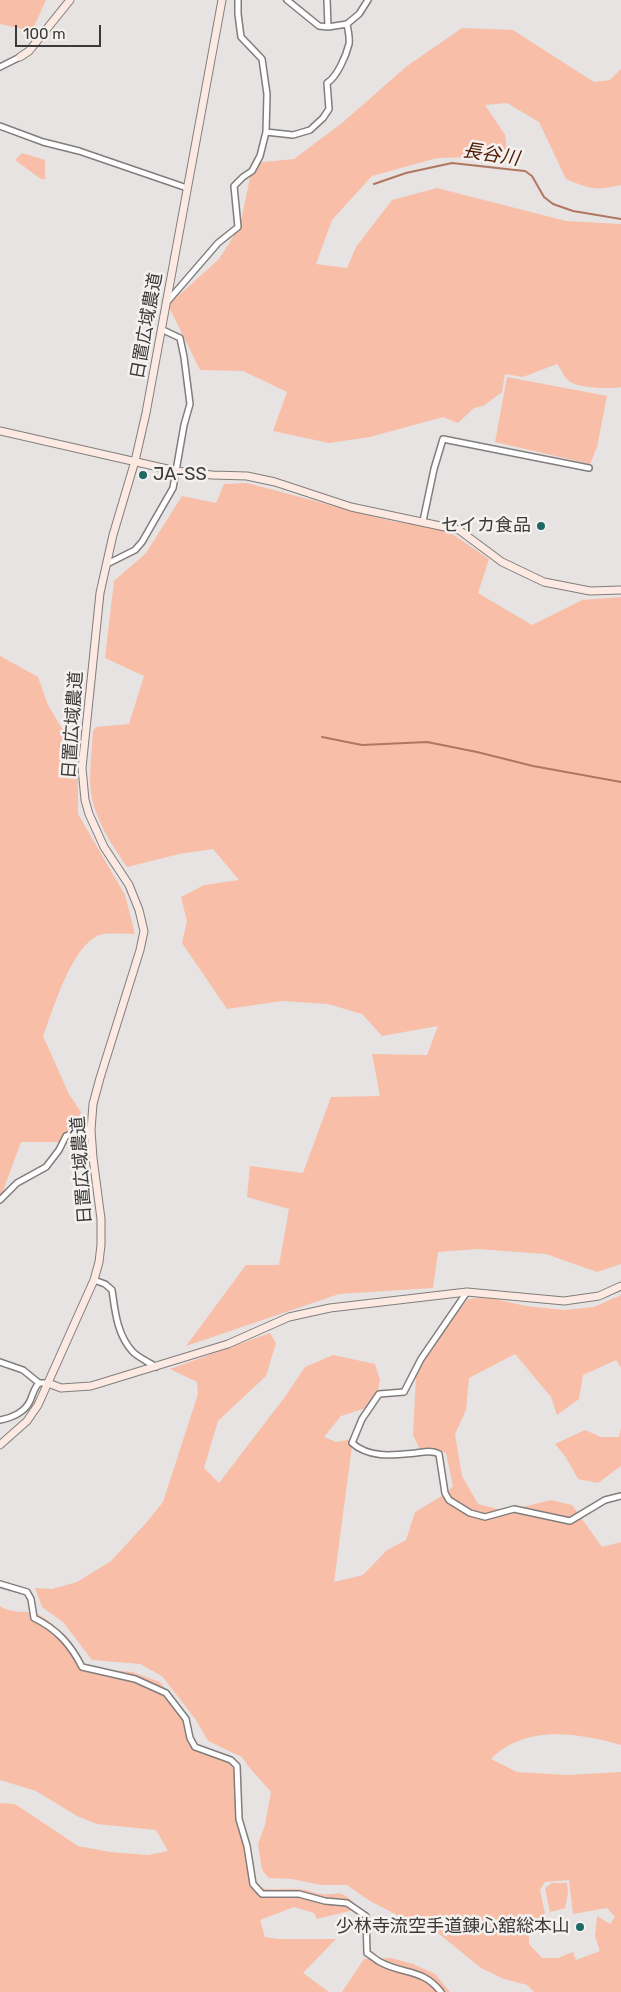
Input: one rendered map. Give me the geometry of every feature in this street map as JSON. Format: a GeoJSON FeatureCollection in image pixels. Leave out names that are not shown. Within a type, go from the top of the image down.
{"type":"FeatureCollection","features":[{"type":"Feature","properties":{"kind":"street"},"geometry":{"type":"LineString","coordinates":[[0,67],[29,50],[70,0]]}},
{"type":"Feature","properties":{"kind":"street","name":"日置広域農道"},"geometry":{"type":"LineString","coordinates":[[0,1445],[26,1421],[38,1405],[94,1280],[101,1244],[91,1130],[93,1104],[140,950],[144,931],[134,896],[104,847],[89,814],[83,783],[84,742],[98,607],[113,535],[135,461],[163,330],[222,0]]}},
{"type":"Feature","properties":{"kind":"street"},"geometry":{"type":"LineString","coordinates":[[167,302],[218,243],[238,227],[234,186],[252,171],[260,156],[266,132],[267,94],[262,59],[241,37],[238,0]]}},
{"type":"Feature","properties":{"kind":"street"},"geometry":{"type":"LineString","coordinates":[[287,0],[319,26],[328,27],[347,24],[359,14],[368,0]]}},
{"type":"Feature","properties":{"kind":"street"},"geometry":{"type":"LineString","coordinates":[[327,0],[328,27]]}},
{"type":"Feature","properties":{"kind":"street"},"geometry":{"type":"LineString","coordinates":[[266,132],[293,135],[310,130],[323,118],[329,109],[327,83],[331,80],[342,62],[349,44],[347,24]]}},
{"type":"Feature","properties":{"kind":"street"},"geometry":{"type":"LineString","coordinates":[[0,126],[43,142],[79,151],[187,188]]}},
{"type":"Feature","properties":{"kind":"street"},"geometry":{"type":"LineString","coordinates":[[106,564],[135,550],[142,542],[171,494],[190,399],[180,338],[163,330]]}},
{"type":"Feature","properties":{"kind":"street"},"geometry":{"type":"LineString","coordinates":[[0,431],[176,471],[260,478],[350,507],[460,530],[508,565],[544,582],[590,591],[621,590]]}},
{"type":"Feature","properties":{"kind":"street"},"geometry":{"type":"LineString","coordinates":[[423,521],[434,469],[443,439],[589,468]]}},
{"type":"Feature","properties":{"kind":"street"},"geometry":{"type":"LineString","coordinates":[[0,1200],[17,1183],[46,1167],[59,1150],[66,1136],[85,1128],[91,1130]]}},
{"type":"Feature","properties":{"kind":"street"},"geometry":{"type":"LineString","coordinates":[[94,1280],[112,1290],[118,1324],[123,1338],[133,1352],[157,1367]]}},
{"type":"Feature","properties":{"kind":"street"},"geometry":{"type":"LineString","coordinates":[[0,1362],[23,1370],[39,1383],[48,1383],[61,1388],[91,1386],[228,1344],[289,1317],[330,1308],[467,1292],[564,1302],[599,1296],[621,1286]]}},
{"type":"Feature","properties":{"kind":"street"},"geometry":{"type":"LineString","coordinates":[[467,1292],[421,1359],[404,1392],[379,1394],[362,1419],[352,1443],[376,1454],[388,1456],[429,1452],[439,1454],[445,1493],[449,1500],[478,1516],[484,1517],[514,1509],[570,1520],[605,1500],[621,1496]]}},
{"type":"Feature","properties":{"kind":"street"},"geometry":{"type":"LineString","coordinates":[[0,1420],[7,1419],[23,1410],[39,1383]]}},
{"type":"Feature","properties":{"kind":"street"},"geometry":{"type":"LineString","coordinates":[[0,1584],[27,1592],[31,1599],[34,1618],[44,1623],[66,1640],[82,1667],[135,1679],[166,1693],[186,1719],[190,1738],[196,1747],[231,1760],[237,1766],[239,1819],[247,1846],[253,1884],[262,1894],[299,1894],[325,1901],[347,1903],[366,1916],[367,1953],[381,1963],[416,1973],[433,1981],[441,1992]]}},
{"type":"Feature","properties":{"kind":"shaded area"},"geometry":{"type":"Polygon","coordinates":[[[0,0],[46,0],[32,31],[0,24],[0,0]]]}},
{"type":"Feature","properties":{"kind":"shaded area"},"geometry":{"type":"Polygon","coordinates":[[[462,28],[513,30],[594,82],[610,80],[621,69],[621,185],[593,188],[566,179],[539,122],[507,103],[485,105],[505,135],[508,156],[437,158],[372,176],[332,220],[316,264],[347,268],[356,247],[392,200],[437,188],[566,221],[621,224],[621,387],[596,388],[576,385],[567,380],[557,364],[523,377],[505,374],[502,392],[483,406],[474,408],[458,423],[443,417],[370,437],[329,443],[273,431],[287,392],[243,371],[200,370],[168,305],[219,259],[240,226],[253,163],[294,159],[342,123],[407,66],[462,28]]]}},
{"type":"Feature","properties":{"kind":"shaded area"},"geometry":{"type":"Polygon","coordinates":[[[22,153],[45,160],[45,179],[41,179],[15,160],[22,153]]]}},
{"type":"Feature","properties":{"kind":"shaded area"},"geometry":{"type":"Polygon","coordinates":[[[507,377],[607,396],[597,447],[590,464],[495,442],[507,377]]]}},
{"type":"Feature","properties":{"kind":"shaded area"},"geometry":{"type":"Polygon","coordinates":[[[247,483],[391,521],[445,529],[489,559],[478,593],[532,625],[582,600],[621,597],[621,1264],[597,1272],[546,1254],[477,1249],[438,1252],[433,1288],[339,1294],[186,1346],[246,1265],[279,1265],[289,1209],[247,1197],[250,1166],[303,1173],[331,1097],[380,1096],[372,1054],[427,1055],[438,1026],[382,1036],[362,1014],[328,1004],[282,1001],[227,1009],[182,943],[187,921],[181,897],[204,885],[239,880],[213,849],[179,854],[127,867],[102,827],[94,805],[90,782],[93,731],[96,727],[129,724],[144,676],[105,658],[114,581],[146,553],[182,496],[216,503],[224,484],[247,483]]]}},
{"type":"Feature","properties":{"kind":"shaded area"},"geometry":{"type":"Polygon","coordinates":[[[0,656],[38,677],[48,705],[61,727],[78,740],[78,814],[125,895],[135,934],[97,936],[79,953],[71,966],[43,1036],[69,1094],[81,1112],[69,1142],[21,1142],[0,1199],[0,656]]]}},
{"type":"Feature","properties":{"kind":"shaded area"},"geometry":{"type":"Polygon","coordinates":[[[621,1295],[621,1368],[616,1360],[583,1375],[579,1399],[557,1415],[551,1397],[515,1354],[469,1378],[466,1410],[455,1434],[462,1476],[478,1504],[506,1511],[551,1500],[572,1505],[602,1547],[621,1542],[621,1745],[587,1737],[553,1734],[520,1740],[505,1748],[491,1759],[517,1772],[567,1775],[621,1772],[621,1992],[534,1992],[527,1985],[504,1979],[481,1968],[428,1925],[397,1915],[370,1901],[347,1885],[321,1885],[292,1879],[269,1878],[262,1870],[258,1844],[265,1825],[271,1792],[242,1757],[208,1741],[196,1720],[162,1676],[140,1664],[92,1660],[63,1622],[42,1607],[35,1588],[52,1589],[77,1582],[111,1561],[163,1502],[198,1394],[197,1382],[170,1369],[270,1333],[276,1343],[266,1376],[218,1421],[204,1468],[219,1483],[284,1398],[305,1367],[333,1355],[375,1364],[380,1380],[375,1405],[341,1416],[324,1437],[336,1442],[353,1439],[334,1582],[363,1575],[387,1550],[406,1540],[415,1512],[445,1494],[453,1486],[446,1453],[437,1450],[421,1452],[413,1435],[416,1375],[442,1329],[468,1299],[486,1297],[526,1306],[564,1310],[594,1307],[621,1295]],[[569,1880],[545,1882],[540,1890],[545,1913],[529,1929],[529,1944],[542,1958],[558,1958],[573,1952],[576,1960],[600,1951],[595,1936],[597,1916],[610,1924],[615,1917],[607,1908],[573,1914],[569,1880]]]}},
{"type":"Feature","properties":{"kind":"shaded area"},"geometry":{"type":"Polygon","coordinates":[[[621,1428],[621,1466],[598,1483],[578,1479],[565,1456],[555,1444],[585,1430],[601,1437],[619,1437],[621,1428]]]}},
{"type":"Feature","properties":{"kind":"shaded area"},"geometry":{"type":"Polygon","coordinates":[[[0,1606],[12,1611],[41,1615],[69,1643],[84,1665],[98,1669],[132,1672],[160,1682],[187,1715],[192,1738],[201,1748],[230,1762],[236,1775],[239,1802],[254,1863],[251,1875],[261,1888],[300,1889],[320,1894],[341,1894],[353,1902],[353,1910],[317,1919],[314,1913],[294,1907],[260,1920],[265,1937],[278,1939],[336,1939],[303,1973],[329,1992],[0,1992],[0,1803],[15,1804],[78,1846],[110,1852],[148,1855],[168,1851],[156,1830],[97,1824],[77,1816],[36,1791],[0,1780],[0,1606]]]}},
{"type":"Feature","properties":{"kind":"shaded area"},"geometry":{"type":"Polygon","coordinates":[[[552,1883],[567,1883],[568,1893],[565,1908],[550,1912],[545,1888],[552,1883]]]}},
{"type":"Feature","properties":{"kind":"shaded area"},"geometry":{"type":"Polygon","coordinates":[[[391,1958],[413,1964],[435,1974],[450,1992],[342,1992],[364,1959],[391,1958]]]}},
{"type":"Feature","properties":{"kind":"waterway","name":"長谷川"},"geometry":{"type":"LineString","coordinates":[[374,184],[406,173],[452,163],[525,171],[532,176],[544,197],[553,204],[573,211],[621,219]]}},
{"type":"Feature","properties":{"kind":"waterway"},"geometry":{"type":"LineString","coordinates":[[322,737],[362,745],[427,742],[533,766],[621,782]]}},
{"type":"Feature","properties":{"kind":"place","name":"JA-SS"},"geometry":{"type":"Point","coordinates":[143,475]}},
{"type":"Feature","properties":{"kind":"place","name":"セイカ食品"},"geometry":{"type":"Point","coordinates":[541,526]}},
{"type":"Feature","properties":{"kind":"place","name":"少林寺流空手道錬心舘総本山"},"geometry":{"type":"Point","coordinates":[580,1927]}}]}
